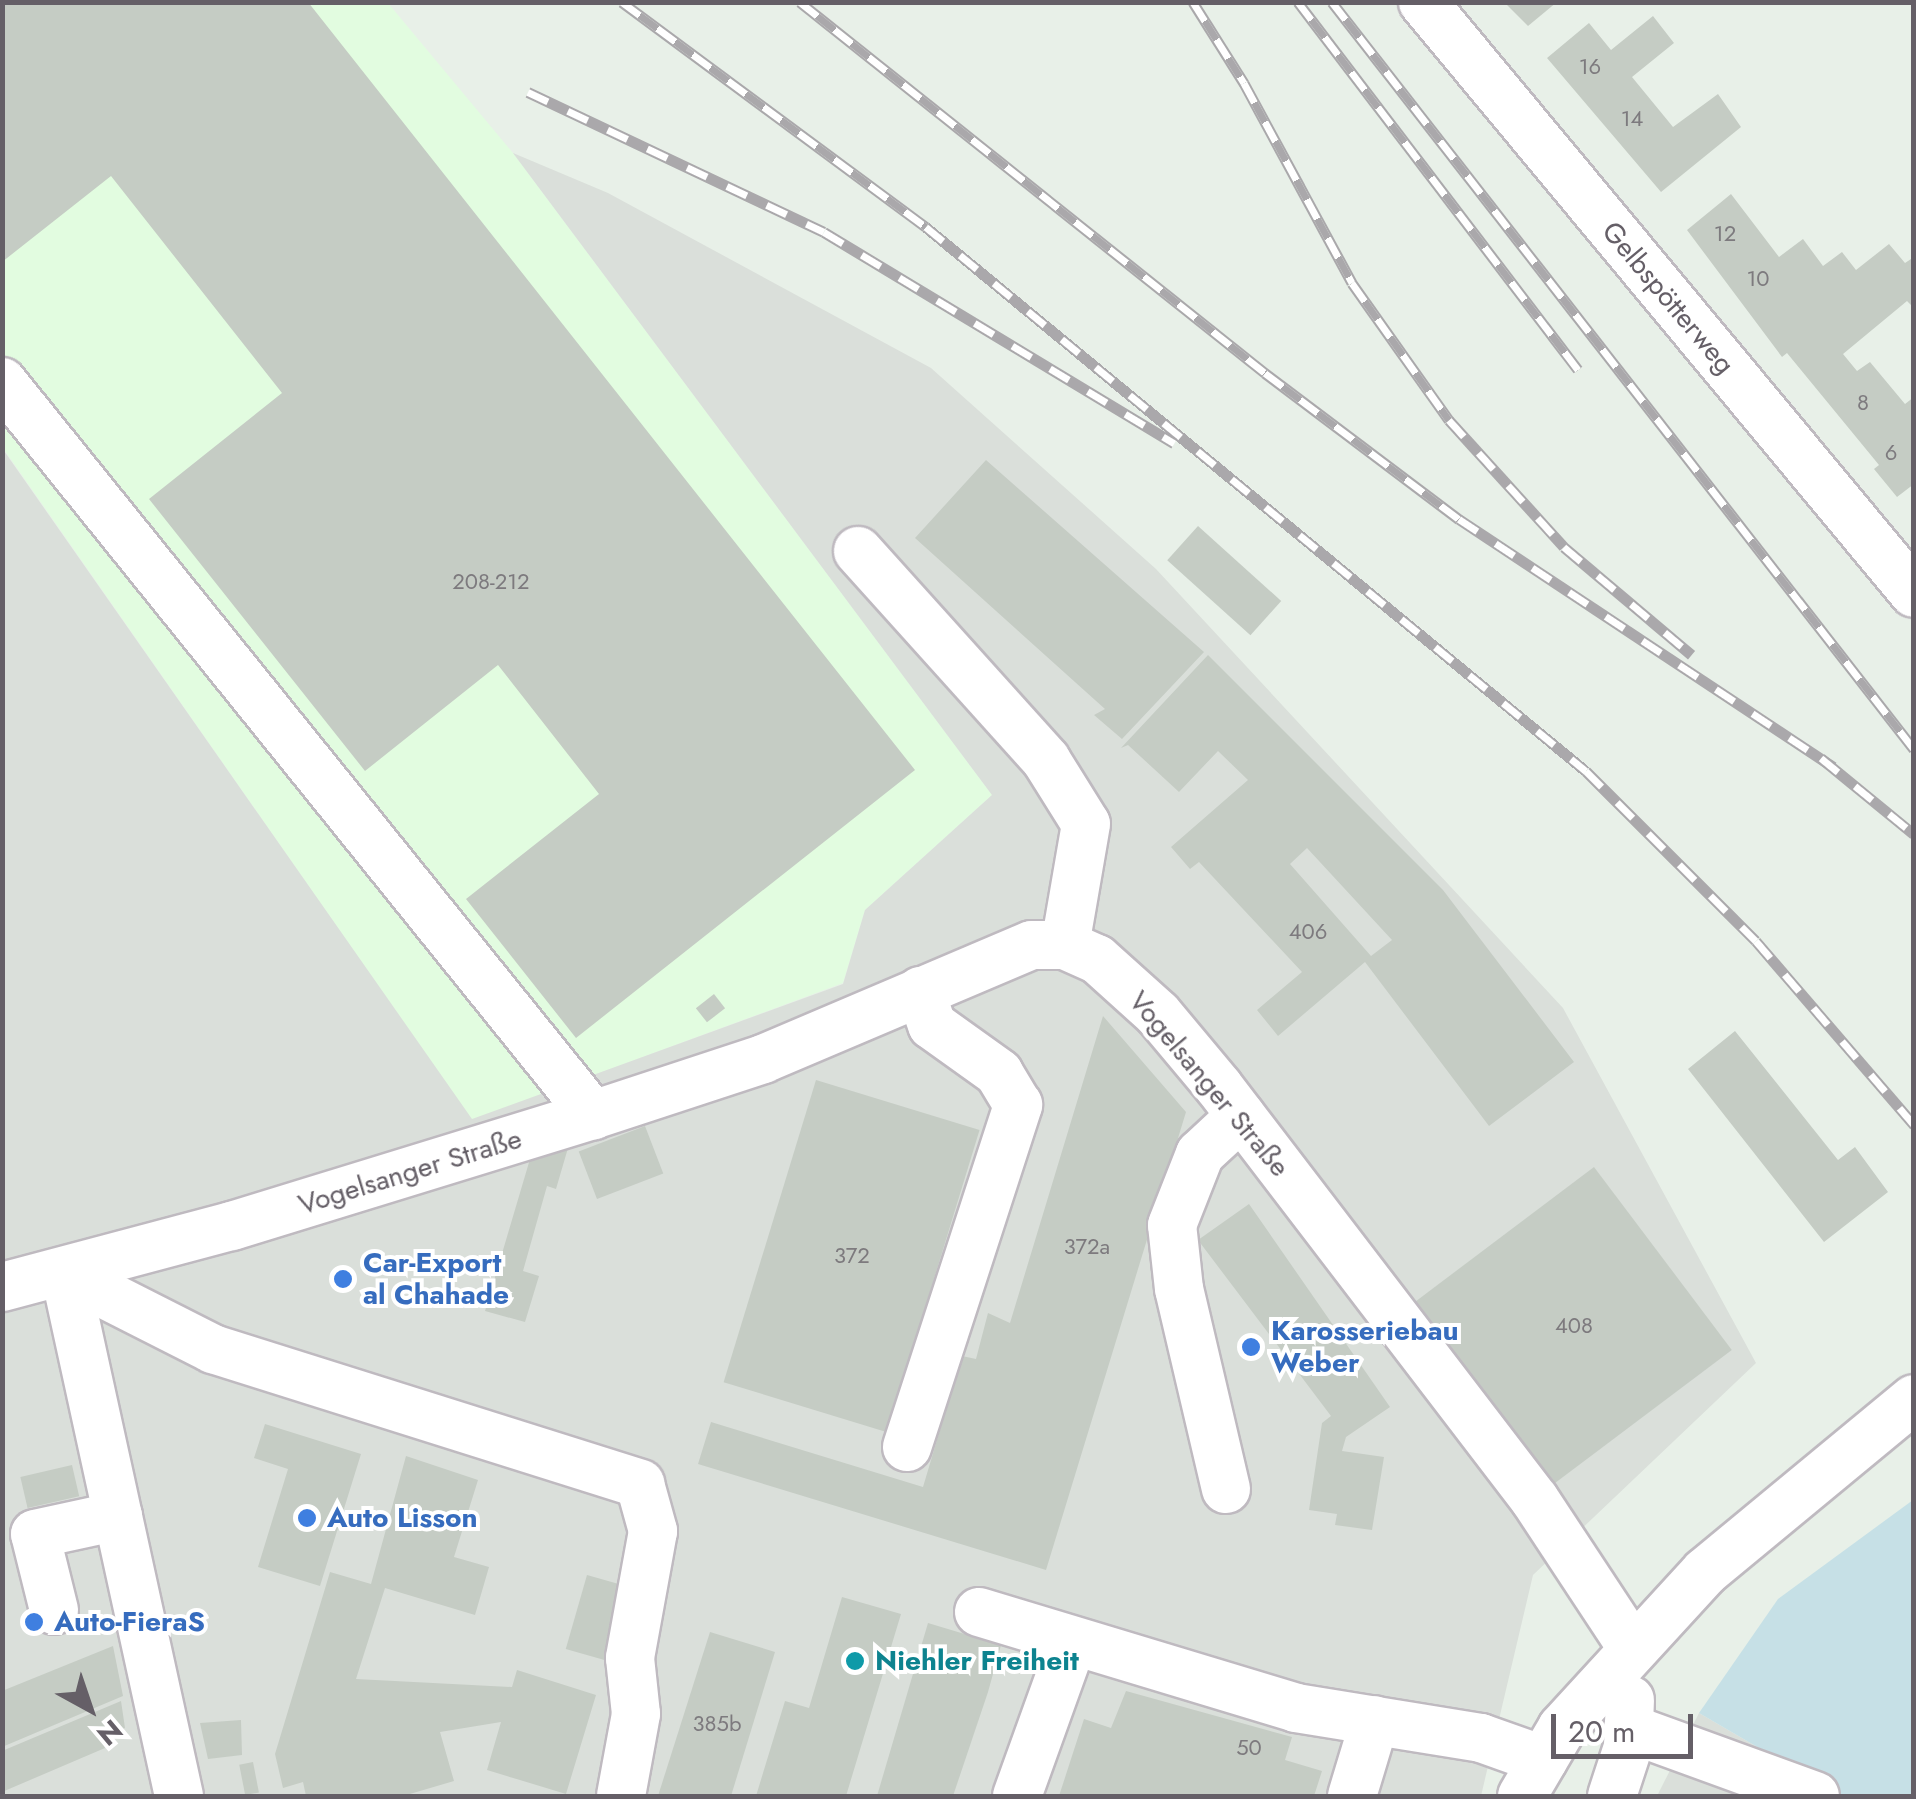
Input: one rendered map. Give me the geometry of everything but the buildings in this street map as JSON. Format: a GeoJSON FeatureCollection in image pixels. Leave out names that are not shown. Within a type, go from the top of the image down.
{"type":"FeatureCollection","features":[{"type":"Feature","properties":{"kind":"street","name":"Gelbspötterweg"},"geometry":{"type":"LineString","coordinates":[[1423,2],[1914,594]]}},
{"type":"Feature","properties":{"kind":"street"},"geometry":{"type":"LineString","coordinates":[[2,382],[593,1115]]}},
{"type":"Feature","properties":{"kind":"street"},"geometry":{"type":"LineString","coordinates":[[858,551],[1046,760],[1086,824],[1065,944]]}},
{"type":"Feature","properties":{"kind":"street","name":"Vogelsanger Straße"},"geometry":{"type":"LineString","coordinates":[[2,1287],[65,1274],[593,1115],[764,1058],[1032,944],[1065,944],[1097,959],[1158,1014],[1241,1116],[1535,1500],[1632,1646]]}},
{"type":"Feature","properties":{"kind":"street"},"geometry":{"type":"LineString","coordinates":[[907,1447],[1018,1105],[999,1074],[932,1025],[920,991]]}},
{"type":"Feature","properties":{"kind":"street"},"geometry":{"type":"LineString","coordinates":[[1226,1489],[1179,1289],[1172,1225],[1200,1154],[1241,1116]]}},
{"type":"Feature","properties":{"kind":"street"},"geometry":{"type":"LineString","coordinates":[[65,1274],[213,1349],[640,1484],[652,1531],[630,1658],[636,1714],[621,1796]]}},
{"type":"Feature","properties":{"kind":"street"},"geometry":{"type":"LineString","coordinates":[[65,1274],[179,1796]]}},
{"type":"Feature","properties":{"kind":"street"},"geometry":{"type":"LineString","coordinates":[[979,1612],[1296,1708],[1481,1738],[1533,1778],[1562,1728],[1632,1646],[1769,1514],[1914,1400]]}},
{"type":"Feature","properties":{"kind":"street"},"geometry":{"type":"LineString","coordinates":[[54,1610],[35,1534],[118,1516]]}},
{"type":"Feature","properties":{"kind":"street"},"geometry":{"type":"LineString","coordinates":[[1017,1796],[1072,1643]]}},
{"type":"Feature","properties":{"kind":"street"},"geometry":{"type":"LineString","coordinates":[[1612,1796],[1628,1728],[1632,1646]]}},
{"type":"Feature","properties":{"kind":"street"},"geometry":{"type":"LineString","coordinates":[[1352,1796],[1375,1720]]}},
{"type":"Feature","properties":{"kind":"street"},"geometry":{"type":"LineString","coordinates":[[1628,1728],[1815,1796]]}},
{"type":"Feature","properties":{"kind":"shaded area"},"geometry":{"type":"Polygon","coordinates":[[[2,3],[388,3],[513,153],[992,795],[865,910],[843,983],[472,1120],[3,448],[2,3]]]}},
{"type":"Feature","properties":{"kind":"shaded area"},"geometry":{"type":"Polygon","coordinates":[[[513,153],[608,193],[931,368],[1156,569],[1563,1008],[1756,1363],[1533,1575],[1481,1796],[3,1796],[2,448],[472,1119],[843,984],[865,910],[992,795],[513,153]]]}},
{"type":"Feature","properties":{"kind":"shaded area"},"geometry":{"type":"Polygon","coordinates":[[[1913,1500],[1913,1796],[1841,1796],[1699,1713],[1778,1599],[1913,1500]]]}},
{"type":"Feature","properties":{"kind":"shaded area"},"geometry":{"type":"Polygon","coordinates":[[[1699,1713],[1841,1796],[1657,1796],[1699,1713]]]}},
{"type":"Feature","properties":{"kind":"railway"},"geometry":{"type":"LineString","coordinates":[[622,2],[926,227],[1586,771],[1756,941],[1914,1125]]}},
{"type":"Feature","properties":{"kind":"railway"},"geometry":{"type":"LineString","coordinates":[[800,2],[1265,373],[1459,519],[1833,767]]}},
{"type":"Feature","properties":{"kind":"railway"},"geometry":{"type":"LineString","coordinates":[[1193,2],[1244,83],[1352,283],[1449,420],[1564,547],[1692,655]]}},
{"type":"Feature","properties":{"kind":"railway"},"geometry":{"type":"LineString","coordinates":[[1298,2],[1578,369]]}},
{"type":"Feature","properties":{"kind":"railway"},"geometry":{"type":"LineString","coordinates":[[1332,2],[1914,749]]}},
{"type":"Feature","properties":{"kind":"railway"},"geometry":{"type":"LineString","coordinates":[[528,92],[824,232],[1174,443]]}},
{"type":"Feature","properties":{"kind":"railway"},"geometry":{"type":"LineString","coordinates":[[1821,758],[1914,834]]}},
{"type":"Feature","properties":{"kind":"place","name":"Car-Export al Chahade"},"geometry":{"type":"Point","coordinates":[343,1279]}},
{"type":"Feature","properties":{"kind":"place","name":"Karosseriebau Weber"},"geometry":{"type":"Point","coordinates":[1251,1347]}},
{"type":"Feature","properties":{"kind":"place","name":"Auto Lisson"},"geometry":{"type":"Point","coordinates":[307,1518]}},
{"type":"Feature","properties":{"kind":"place","name":"Auto-FieraS"},"geometry":{"type":"Point","coordinates":[34,1622]}},
{"type":"Feature","properties":{"kind":"place","name":"Niehler Freiheit"},"geometry":{"type":"Point","coordinates":[855,1661]}}]}
